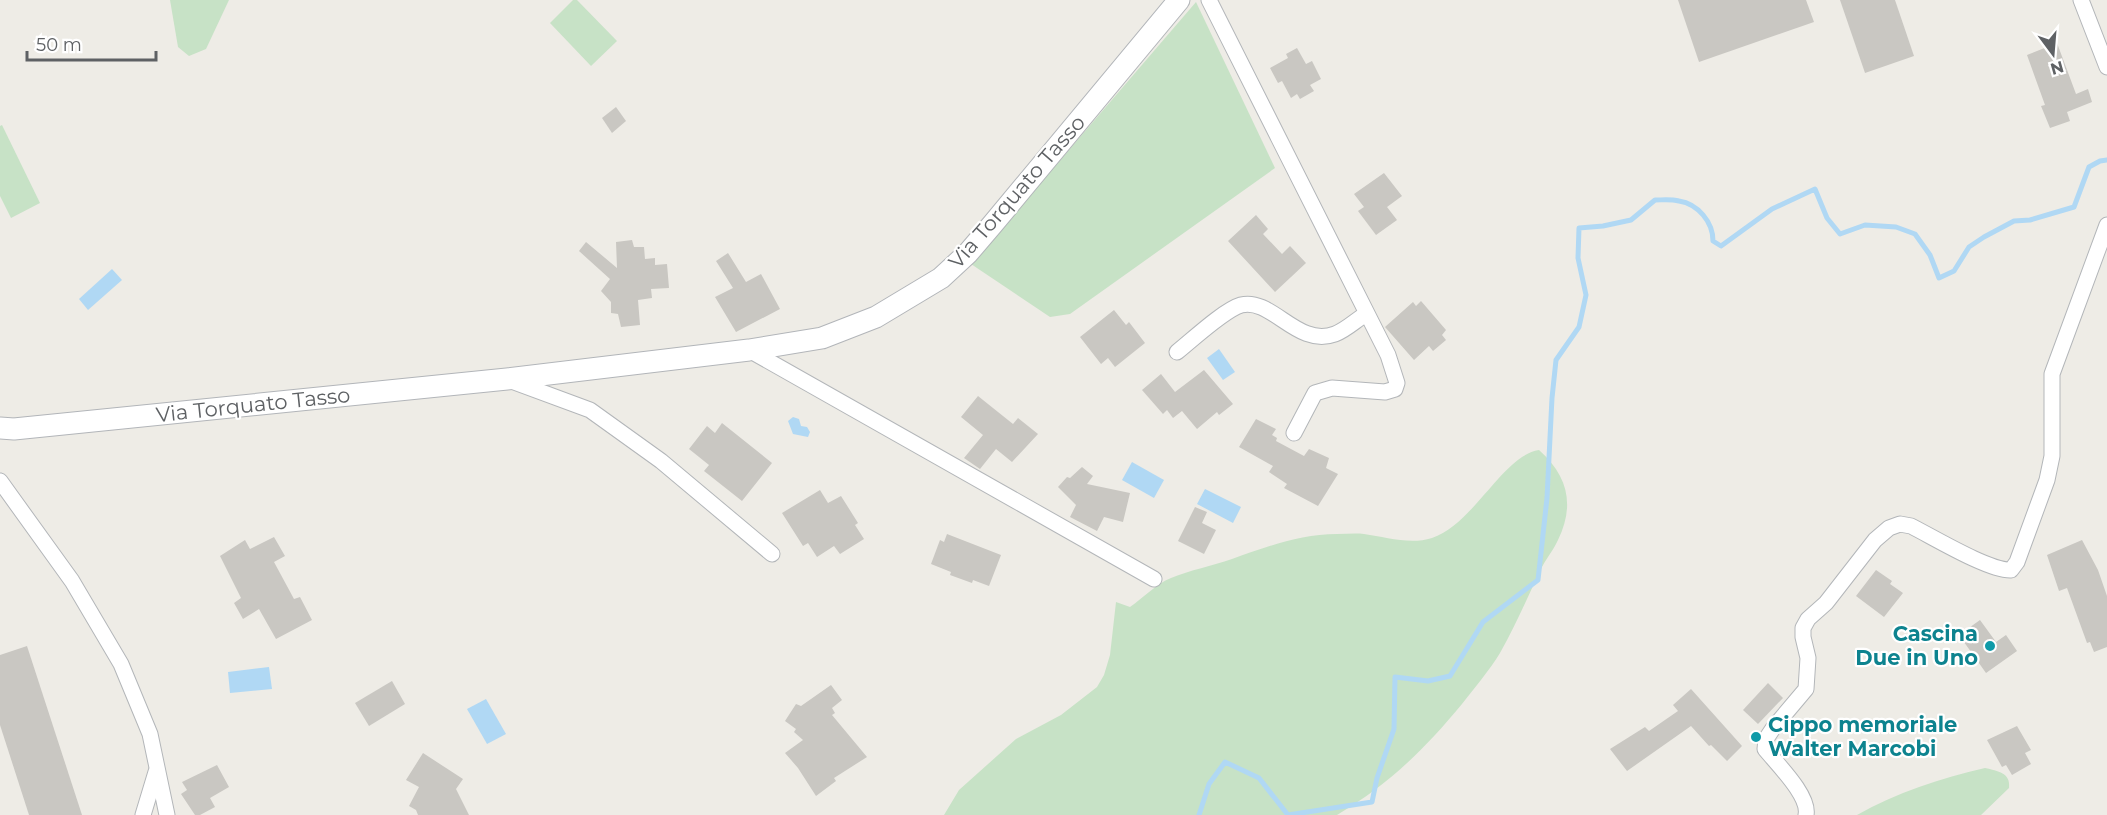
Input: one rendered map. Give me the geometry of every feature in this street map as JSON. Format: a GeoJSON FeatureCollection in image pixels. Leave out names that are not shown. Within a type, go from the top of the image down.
{"type":"FeatureCollection","features":[{"type":"Feature","properties":{"kind":"street","name":"Via Torquato Tasso"},"geometry":{"type":"LineString","coordinates":[[0,428],[14,429],[507,379],[749,350],[822,338],[876,317],[941,278],[968,253],[1179,0]]}},
{"type":"Feature","properties":{"kind":"street"},"geometry":{"type":"LineString","coordinates":[[1209,0],[1388,355],[1397,382],[1395,389],[1385,392],[1332,388],[1314,393],[1294,433]]}},
{"type":"Feature","properties":{"kind":"street"},"geometry":{"type":"LineString","coordinates":[[2080,0],[2107,67]]}},
{"type":"Feature","properties":{"kind":"street"},"geometry":{"type":"LineString","coordinates":[[1806,815],[1808,808],[1798,789],[1765,750],[1766,739],[1774,727],[1806,689],[1808,658],[1803,628],[1826,603],[1875,540],[1889,528],[1900,524],[1911,526],[1988,565],[2011,570],[2017,562],[2047,480],[2052,456],[2052,374],[2107,225]]}},
{"type":"Feature","properties":{"kind":"street"},"geometry":{"type":"LineString","coordinates":[[1177,352],[1230,310],[1241,305],[1256,305],[1304,333],[1320,337],[1336,334],[1366,314]]}},
{"type":"Feature","properties":{"kind":"street"},"geometry":{"type":"LineString","coordinates":[[749,350],[1154,579]]}},
{"type":"Feature","properties":{"kind":"street","name":"Via Torquato Tasso"},"geometry":{"type":"LineString","coordinates":[[507,379],[590,410],[661,460],[772,554]]}},
{"type":"Feature","properties":{"kind":"street"},"geometry":{"type":"LineString","coordinates":[[0,481],[72,582],[121,664],[150,734],[167,815]]}},
{"type":"Feature","properties":{"kind":"street"},"geometry":{"type":"LineString","coordinates":[[143,815],[157,769]]}},
{"type":"Feature","properties":{"kind":"green space"},"geometry":{"type":"Polygon","coordinates":[[[170,0],[229,0],[206,49],[189,56],[178,47],[170,0]]]}},
{"type":"Feature","properties":{"kind":"green space"},"geometry":{"type":"Polygon","coordinates":[[[573,0],[577,0],[617,41],[591,66],[550,23],[573,0]]]}},
{"type":"Feature","properties":{"kind":"green space"},"geometry":{"type":"Polygon","coordinates":[[[1196,2],[1275,168],[1070,314],[1050,317],[971,264],[1196,2]]]}},
{"type":"Feature","properties":{"kind":"green space"},"geometry":{"type":"Polygon","coordinates":[[[2,125],[40,203],[11,218],[0,196],[0,126],[2,125]]]}},
{"type":"Feature","properties":{"kind":"green space"},"geometry":{"type":"Polygon","coordinates":[[[1539,450],[1557,470],[1562,481],[1566,492],[1566,515],[1558,540],[1542,567],[1500,653],[1462,704],[1405,765],[1373,791],[1337,815],[944,815],[959,790],[1016,739],[1061,715],[1097,687],[1104,675],[1110,655],[1116,602],[1130,607],[1155,587],[1171,578],[1309,536],[1364,534],[1407,541],[1432,538],[1462,519],[1513,464],[1539,450]]]}},
{"type":"Feature","properties":{"kind":"green space"},"geometry":{"type":"Polygon","coordinates":[[[1985,768],[2006,776],[2009,788],[1981,815],[1857,815],[1919,787],[1985,768]]]}},
{"type":"Feature","properties":{"kind":"water"},"geometry":{"type":"Polygon","coordinates":[[[112,269],[122,280],[88,310],[79,299],[112,269]]]}},
{"type":"Feature","properties":{"kind":"water"},"geometry":{"type":"Polygon","coordinates":[[[1219,349],[1235,372],[1223,380],[1207,358],[1219,349]]]}},
{"type":"Feature","properties":{"kind":"water"},"geometry":{"type":"Polygon","coordinates":[[[793,417],[799,419],[801,426],[807,427],[810,432],[808,437],[793,434],[788,421],[793,417]]]}},
{"type":"Feature","properties":{"kind":"water"},"geometry":{"type":"Polygon","coordinates":[[[1132,462],[1164,480],[1154,498],[1122,480],[1132,462]]]}},
{"type":"Feature","properties":{"kind":"water"},"geometry":{"type":"Polygon","coordinates":[[[1205,489],[1241,507],[1233,523],[1197,504],[1205,489]]]}},
{"type":"Feature","properties":{"kind":"water"},"geometry":{"type":"Polygon","coordinates":[[[269,667],[272,689],[230,693],[228,672],[269,667]]]}},
{"type":"Feature","properties":{"kind":"water"},"geometry":{"type":"Polygon","coordinates":[[[486,699],[506,734],[487,744],[467,709],[486,699]]]}},
{"type":"Feature","properties":{"kind":"building"},"geometry":{"type":"Polygon","coordinates":[[[1678,0],[1806,0],[1814,22],[1699,62],[1678,0]]]}},
{"type":"Feature","properties":{"kind":"building"},"geometry":{"type":"Polygon","coordinates":[[[1840,0],[1895,0],[1914,56],[1865,73],[1840,0]]]}},
{"type":"Feature","properties":{"kind":"building"},"geometry":{"type":"Polygon","coordinates":[[[2057,43],[2076,94],[2088,89],[2092,102],[2067,112],[2070,121],[2050,128],[2041,106],[2045,105],[2027,55],[2057,43]]]}},
{"type":"Feature","properties":{"kind":"building"},"geometry":{"type":"Polygon","coordinates":[[[1297,48],[1306,64],[1312,61],[1321,79],[1310,85],[1314,91],[1300,99],[1297,94],[1291,98],[1282,81],[1278,83],[1270,68],[1288,58],[1286,54],[1297,48]]]}},
{"type":"Feature","properties":{"kind":"building"},"geometry":{"type":"Polygon","coordinates":[[[616,107],[626,121],[612,133],[602,118],[616,107]]]}},
{"type":"Feature","properties":{"kind":"building"},"geometry":{"type":"Polygon","coordinates":[[[1384,173],[1402,196],[1387,207],[1397,220],[1376,235],[1358,211],[1364,207],[1354,194],[1384,173]]]}},
{"type":"Feature","properties":{"kind":"building"},"geometry":{"type":"Polygon","coordinates":[[[1256,215],[1268,229],[1263,234],[1282,254],[1290,246],[1306,263],[1275,292],[1228,241],[1256,215]]]}},
{"type":"Feature","properties":{"kind":"building"},"geometry":{"type":"Polygon","coordinates":[[[632,240],[634,247],[644,247],[645,259],[655,258],[655,265],[667,264],[669,288],[651,289],[652,298],[638,300],[640,325],[621,327],[618,314],[611,313],[611,302],[601,291],[610,279],[579,251],[586,242],[617,268],[616,242],[632,240]]]}},
{"type":"Feature","properties":{"kind":"building"},"geometry":{"type":"Polygon","coordinates":[[[728,253],[746,282],[761,274],[780,309],[736,332],[715,297],[733,288],[716,261],[728,253]]]}},
{"type":"Feature","properties":{"kind":"building"},"geometry":{"type":"Polygon","coordinates":[[[1421,301],[1446,330],[1442,335],[1446,340],[1433,351],[1429,346],[1414,360],[1385,327],[1413,302],[1416,306],[1421,301]]]}},
{"type":"Feature","properties":{"kind":"building"},"geometry":{"type":"Polygon","coordinates":[[[1114,310],[1126,325],[1129,322],[1145,343],[1115,367],[1108,358],[1101,364],[1080,337],[1114,310]]]}},
{"type":"Feature","properties":{"kind":"building"},"geometry":{"type":"Polygon","coordinates":[[[1204,370],[1233,404],[1219,415],[1217,412],[1197,429],[1182,411],[1173,418],[1167,410],[1163,414],[1142,390],[1161,374],[1175,392],[1204,370]]]}},
{"type":"Feature","properties":{"kind":"building"},"geometry":{"type":"Polygon","coordinates":[[[978,396],[1013,424],[1018,418],[1038,434],[1012,462],[996,449],[980,469],[964,458],[983,435],[961,417],[978,396]]]}},
{"type":"Feature","properties":{"kind":"building"},"geometry":{"type":"Polygon","coordinates":[[[1256,419],[1276,429],[1272,435],[1277,438],[1276,441],[1304,456],[1309,449],[1329,458],[1326,468],[1338,474],[1318,506],[1284,488],[1287,484],[1269,472],[1273,466],[1239,447],[1256,419]]]}},
{"type":"Feature","properties":{"kind":"building"},"geometry":{"type":"Polygon","coordinates":[[[722,423],[772,463],[742,501],[704,471],[709,465],[689,449],[707,426],[715,433],[722,423]]]}},
{"type":"Feature","properties":{"kind":"building"},"geometry":{"type":"Polygon","coordinates":[[[1082,467],[1093,476],[1087,484],[1130,493],[1123,522],[1104,517],[1097,531],[1070,517],[1076,505],[1058,487],[1067,477],[1070,478],[1082,467]]]}},
{"type":"Feature","properties":{"kind":"building"},"geometry":{"type":"Polygon","coordinates":[[[820,490],[828,503],[841,496],[858,523],[855,525],[864,539],[840,554],[834,546],[817,557],[808,543],[803,546],[782,513],[820,490]]]}},
{"type":"Feature","properties":{"kind":"building"},"geometry":{"type":"Polygon","coordinates":[[[1195,507],[1207,512],[1202,523],[1216,530],[1204,554],[1178,541],[1195,507]]]}},
{"type":"Feature","properties":{"kind":"building"},"geometry":{"type":"Polygon","coordinates":[[[947,534],[1001,555],[989,586],[950,575],[951,572],[931,564],[940,540],[944,542],[947,534]]]}},
{"type":"Feature","properties":{"kind":"building"},"geometry":{"type":"Polygon","coordinates":[[[274,537],[285,556],[274,562],[294,599],[300,597],[312,620],[276,639],[259,609],[243,619],[234,603],[241,598],[220,556],[245,540],[250,549],[274,537]]]}},
{"type":"Feature","properties":{"kind":"building"},"geometry":{"type":"Polygon","coordinates":[[[2082,540],[2098,570],[2107,596],[2107,647],[2094,652],[2090,642],[2087,643],[2067,588],[2059,591],[2047,555],[2082,540]]]}},
{"type":"Feature","properties":{"kind":"building"},"geometry":{"type":"Polygon","coordinates":[[[1876,570],[1892,581],[1890,584],[1903,593],[1884,617],[1856,596],[1876,570]]]}},
{"type":"Feature","properties":{"kind":"building","name":"Cascina Due in Uno"},"geometry":{"type":"Polygon","coordinates":[[[1980,620],[1996,642],[2006,635],[2017,651],[1986,673],[1959,635],[1980,620]]]}},
{"type":"Feature","properties":{"kind":"building"},"geometry":{"type":"Polygon","coordinates":[[[27,646],[82,815],[29,815],[0,725],[0,655],[27,646]]]}},
{"type":"Feature","properties":{"kind":"building"},"geometry":{"type":"Polygon","coordinates":[[[392,681],[405,704],[369,726],[355,703],[392,681]]]}},
{"type":"Feature","properties":{"kind":"building"},"geometry":{"type":"Polygon","coordinates":[[[1768,683],[1783,698],[1758,724],[1743,710],[1768,683]]]}},
{"type":"Feature","properties":{"kind":"building"},"geometry":{"type":"Polygon","coordinates":[[[831,685],[842,700],[832,708],[835,713],[832,715],[867,757],[834,778],[836,781],[816,796],[785,753],[803,740],[794,732],[796,729],[785,721],[796,704],[801,706],[831,685]]]}},
{"type":"Feature","properties":{"kind":"building"},"geometry":{"type":"Polygon","coordinates":[[[1691,689],[1742,746],[1727,761],[1691,726],[1627,771],[1610,749],[1645,727],[1649,731],[1678,711],[1673,705],[1691,689]]]}},
{"type":"Feature","properties":{"kind":"building"},"geometry":{"type":"Polygon","coordinates":[[[2017,726],[2031,750],[2025,753],[2031,764],[2012,775],[2006,765],[2002,767],[1987,740],[2017,726]]]}},
{"type":"Feature","properties":{"kind":"building"},"geometry":{"type":"Polygon","coordinates":[[[423,753],[463,779],[456,789],[469,815],[418,815],[416,810],[409,806],[419,787],[406,780],[423,753]]]}},
{"type":"Feature","properties":{"kind":"building"},"geometry":{"type":"Polygon","coordinates":[[[217,765],[229,787],[210,798],[215,807],[200,815],[195,815],[181,794],[187,790],[182,782],[217,765]]]}},
{"type":"Feature","properties":{"kind":"waterway"},"geometry":{"type":"LineString","coordinates":[[1199,815],[1209,784],[1225,762],[1259,778],[1288,815],[1372,802],[1377,778],[1394,729],[1395,677],[1428,681],[1450,676],[1483,622],[1538,580],[1547,498],[1556,360],[1579,327],[1586,295],[1578,258],[1579,228],[1631,220],[1655,200],[1673,200],[1686,203],[1698,210],[1710,227],[1713,241],[1721,246],[1772,209],[1815,189],[1827,218],[1840,234],[1865,225],[1896,227],[1915,234],[1930,255],[1939,278],[1954,271],[1969,247],[2014,221],[2030,220],[2074,207],[2089,167],[2107,160]]}},
{"type":"Feature","properties":{"kind":"place","name":"Cascina Due in Uno"},"geometry":{"type":"Point","coordinates":[1990,646]}},
{"type":"Feature","properties":{"kind":"place","name":"Cippo memoriale Walter Marcobi"},"geometry":{"type":"Point","coordinates":[1756,737]}}]}
